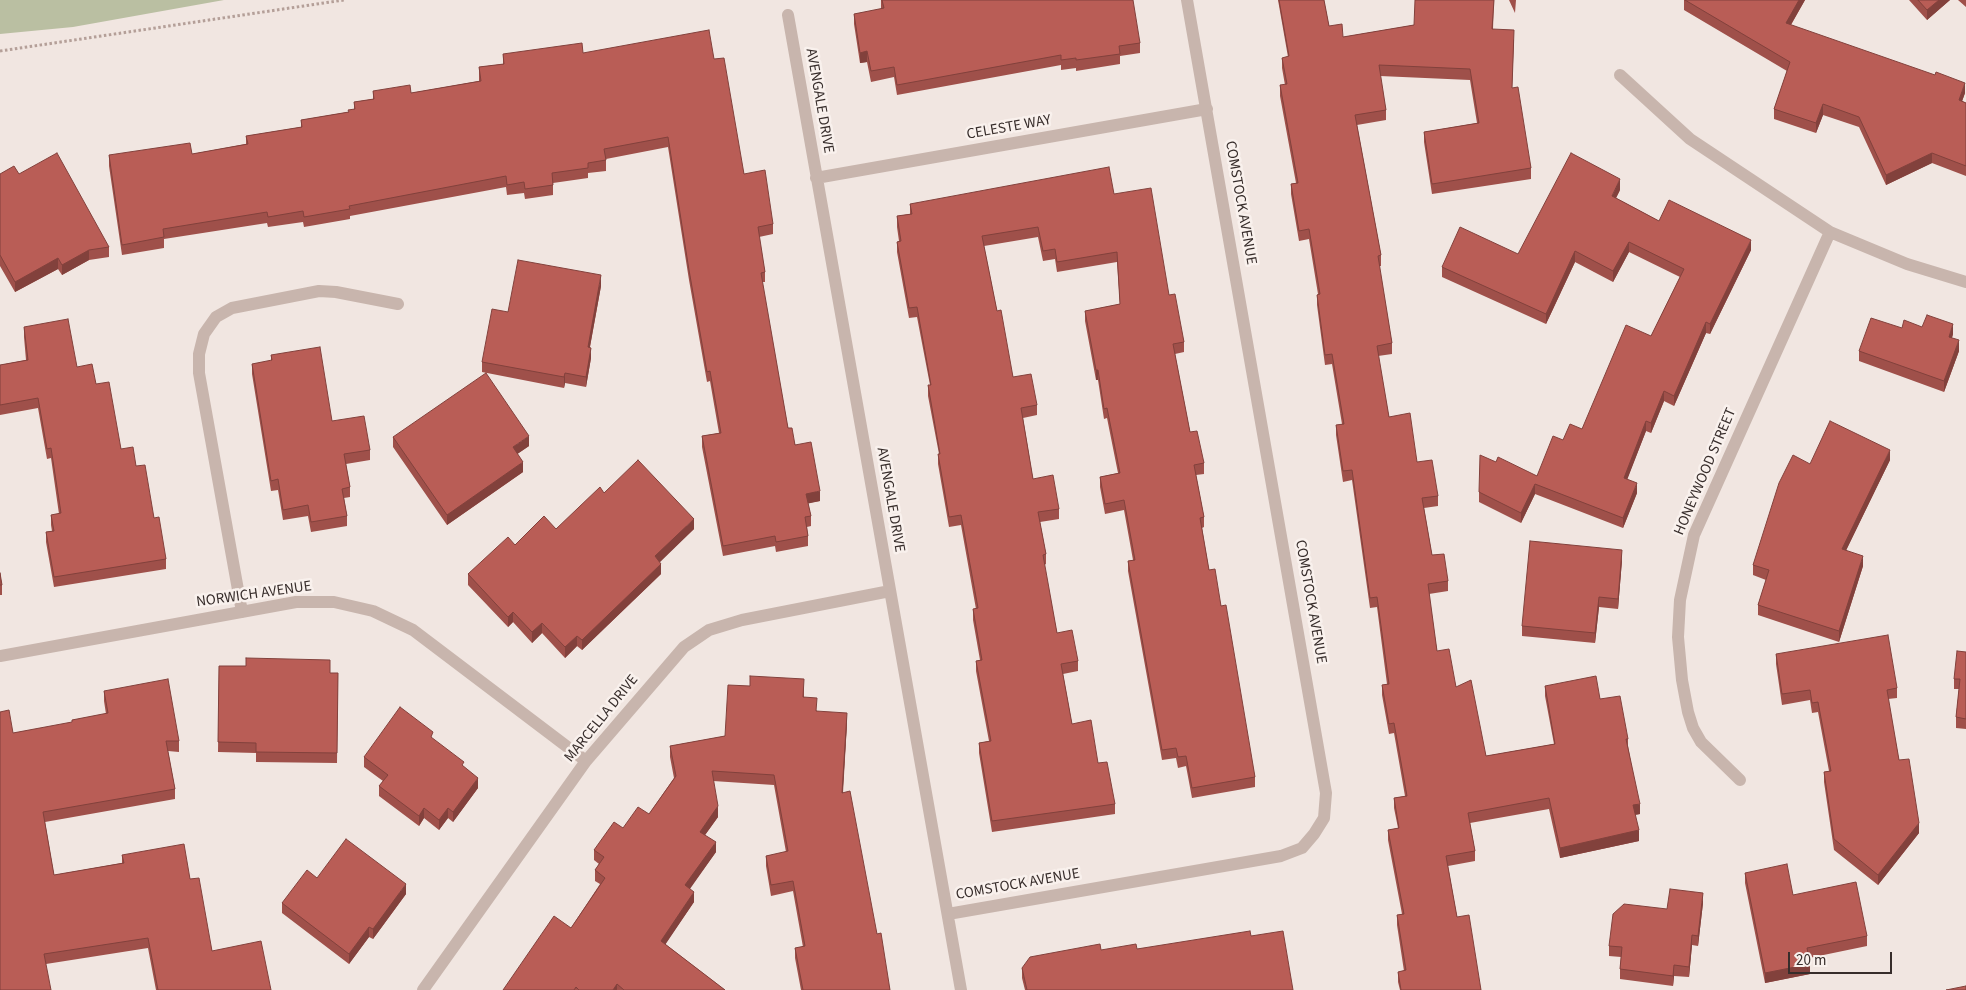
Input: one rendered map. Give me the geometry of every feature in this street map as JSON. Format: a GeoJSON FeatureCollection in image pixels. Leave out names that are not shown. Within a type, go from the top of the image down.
{"type":"FeatureCollection","features":[{"type":"Feature","properties":{"kind":"street","name":"COMSTOCK AVENUE"},"geometry":{"type":"LineString","coordinates":[[948,914],[1281,856],[1302,848],[1324,818],[1326,793],[1187,0]]}},
{"type":"Feature","properties":{"kind":"street","name":"AVENGALE DRIVE"},"geometry":{"type":"LineString","coordinates":[[788,15],[961,990]]}},
{"type":"Feature","properties":{"kind":"street"},"geometry":{"type":"LineString","coordinates":[[1620,76],[1690,139],[1830,232],[1906,264],[1966,282]]}},
{"type":"Feature","properties":{"kind":"street","name":"CELESTE WAY"},"geometry":{"type":"LineString","coordinates":[[816,178],[1207,109]]}},
{"type":"Feature","properties":{"kind":"street","name":"HONEYWOOD STREET"},"geometry":{"type":"LineString","coordinates":[[1740,780],[1701,742],[1693,728],[1682,680],[1678,637],[1680,600],[1694,536],[1830,232]]}},
{"type":"Feature","properties":{"kind":"street"},"geometry":{"type":"LineString","coordinates":[[242,612],[199,373],[199,354],[204,334],[216,317],[232,308],[319,291],[336,292],[398,304]]}},
{"type":"Feature","properties":{"kind":"street","name":"MARCELLA DRIVE"},"geometry":{"type":"LineString","coordinates":[[424,990],[586,761],[674,657],[697,637],[709,630],[758,616],[890,591]]}},
{"type":"Feature","properties":{"kind":"street","name":"NORWICH AVENUE"},"geometry":{"type":"LineString","coordinates":[[0,656],[296,602],[334,602],[373,611],[413,630],[586,761]]}},
{"type":"Feature","properties":{"kind":"path"},"geometry":{"type":"LineString","coordinates":[[0,51],[344,0]]}},
{"type":"Feature","properties":{"kind":"green space"},"geometry":{"type":"Polygon","coordinates":[[[0,0],[224,0],[73,27],[0,34],[0,0]]]}},
{"type":"Feature","properties":{"kind":"building"},"geometry":{"type":"Polygon","coordinates":[[[882,0],[1133,0],[1140,43],[1119,46],[1120,54],[1076,60],[1076,58],[1061,60],[1061,55],[897,85],[894,67],[871,71],[867,51],[860,53],[854,14],[884,8],[882,0]]]}},
{"type":"Feature","properties":{"kind":"building"},"geometry":{"type":"Polygon","coordinates":[[[1279,0],[1324,0],[1329,26],[1342,24],[1343,37],[1414,25],[1415,0],[1494,0],[1492,29],[1514,30],[1512,88],[1518,87],[1531,168],[1432,184],[1424,132],[1479,123],[1470,69],[1379,65],[1386,110],[1355,115],[1381,255],[1378,256],[1392,343],[1377,346],[1389,417],[1410,413],[1417,462],[1432,460],[1438,496],[1422,498],[1432,555],[1444,554],[1448,581],[1428,584],[1437,651],[1449,649],[1456,687],[1471,680],[1486,756],[1555,744],[1545,686],[1596,676],[1600,699],[1620,696],[1628,739],[1626,739],[1640,804],[1633,805],[1639,830],[1560,848],[1549,798],[1468,813],[1475,851],[1446,856],[1457,917],[1469,915],[1481,990],[1401,990],[1398,972],[1406,970],[1397,915],[1404,914],[1388,830],[1399,828],[1394,798],[1407,796],[1394,723],[1389,724],[1382,685],[1389,684],[1377,597],[1370,598],[1352,470],[1343,471],[1336,425],[1344,424],[1332,354],[1325,355],[1317,295],[1320,294],[1309,229],[1299,231],[1291,184],[1298,183],[1280,85],[1287,84],[1282,58],[1289,56],[1279,0]]]}},
{"type":"Feature","properties":{"kind":"building"},"geometry":{"type":"Polygon","coordinates":[[[1685,0],[1799,0],[1786,23],[1935,75],[1936,72],[1965,83],[1959,100],[1966,103],[1966,166],[1932,153],[1886,175],[1859,117],[1823,104],[1816,123],[1774,109],[1790,62],[1685,0]]]}},
{"type":"Feature","properties":{"kind":"building"},"geometry":{"type":"Polygon","coordinates":[[[1918,0],[1939,0],[1927,10],[1918,0]]]}},
{"type":"Feature","properties":{"kind":"building"},"geometry":{"type":"Polygon","coordinates":[[[709,30],[714,59],[724,58],[744,174],[765,170],[773,224],[758,227],[765,272],[761,273],[788,428],[792,428],[795,445],[811,442],[820,491],[806,494],[811,516],[805,517],[808,536],[776,542],[775,536],[723,546],[702,436],[721,433],[710,371],[707,372],[668,137],[604,149],[606,160],[588,163],[588,168],[552,173],[553,185],[525,189],[524,182],[507,185],[506,176],[349,206],[350,209],[304,217],[303,211],[268,217],[267,212],[163,229],[164,237],[122,245],[109,155],[190,143],[192,154],[248,144],[246,136],[302,127],[301,120],[349,112],[348,110],[355,109],[354,102],[374,99],[373,91],[410,85],[411,93],[481,81],[479,67],[504,64],[503,54],[582,43],[583,53],[709,30]]]}},
{"type":"Feature","properties":{"kind":"building"},"geometry":{"type":"Polygon","coordinates":[[[57,153],[109,247],[89,250],[62,265],[58,258],[15,282],[0,255],[0,174],[14,166],[19,174],[57,153]]]}},
{"type":"Feature","properties":{"kind":"building"},"geometry":{"type":"Polygon","coordinates":[[[1571,153],[1620,179],[1612,196],[1659,221],[1669,200],[1751,240],[1710,324],[1706,322],[1674,396],[1664,391],[1651,423],[1646,421],[1624,478],[1637,483],[1623,518],[1535,484],[1521,513],[1479,492],[1480,455],[1496,462],[1498,457],[1537,476],[1553,436],[1563,440],[1570,424],[1582,429],[1626,325],[1651,336],[1684,269],[1629,242],[1613,271],[1575,251],[1546,314],[1442,267],[1460,227],[1518,254],[1571,153]]]}},
{"type":"Feature","properties":{"kind":"building"},"geometry":{"type":"Polygon","coordinates":[[[1109,167],[1114,194],[1151,188],[1169,295],[1175,294],[1184,342],[1173,344],[1190,432],[1197,431],[1204,463],[1194,465],[1204,517],[1200,518],[1209,570],[1215,569],[1221,606],[1226,605],[1255,777],[1192,788],[1186,756],[1178,757],[1176,748],[1162,750],[1128,561],[1135,560],[1124,500],[1105,504],[1100,477],[1120,473],[1107,408],[1104,409],[1098,370],[1096,370],[1085,311],[1120,304],[1117,252],[1057,262],[1055,249],[1043,251],[1038,227],[982,236],[997,311],[1001,310],[1013,377],[1031,374],[1037,405],[1021,408],[1033,479],[1053,475],[1059,509],[1038,512],[1046,554],[1043,555],[1057,633],[1072,630],[1078,661],[1061,664],[1072,724],[1091,720],[1098,763],[1107,762],[1115,804],[992,821],[979,743],[991,741],[976,661],[982,660],[973,609],[978,608],[961,515],[949,517],[928,385],[931,385],[917,307],[909,308],[897,242],[901,241],[897,216],[912,214],[910,204],[1109,167]]]}},
{"type":"Feature","properties":{"kind":"building"},"geometry":{"type":"Polygon","coordinates":[[[518,260],[601,275],[588,347],[591,348],[586,377],[565,373],[564,377],[482,362],[492,309],[508,312],[518,260]]]}},
{"type":"Feature","properties":{"kind":"building"},"geometry":{"type":"Polygon","coordinates":[[[1927,315],[1953,324],[1949,337],[1959,340],[1944,381],[1859,351],[1871,318],[1902,328],[1904,320],[1922,327],[1927,315]]]}},
{"type":"Feature","properties":{"kind":"building"},"geometry":{"type":"Polygon","coordinates":[[[68,319],[77,367],[92,364],[96,384],[109,382],[121,449],[133,447],[136,466],[145,465],[154,518],[159,517],[166,559],[54,577],[46,532],[54,531],[51,515],[61,513],[51,448],[47,449],[38,398],[0,405],[0,365],[28,360],[24,327],[68,319]]]}},
{"type":"Feature","properties":{"kind":"building"},"geometry":{"type":"Polygon","coordinates":[[[320,347],[332,421],[364,416],[370,450],[344,454],[350,487],[342,489],[347,516],[311,522],[308,505],[283,510],[278,479],[271,481],[252,364],[272,360],[271,355],[320,347]]]}},
{"type":"Feature","properties":{"kind":"building"},"geometry":{"type":"Polygon","coordinates":[[[486,373],[529,436],[513,447],[523,462],[447,515],[393,437],[486,373]]]}},
{"type":"Feature","properties":{"kind":"building"},"geometry":{"type":"Polygon","coordinates":[[[1830,421],[1890,450],[1842,549],[1863,556],[1839,631],[1758,605],[1769,570],[1753,565],[1779,483],[1793,455],[1810,464],[1830,421]]]}},
{"type":"Feature","properties":{"kind":"building"},"geometry":{"type":"Polygon","coordinates":[[[638,460],[694,519],[655,556],[661,564],[582,640],[577,636],[565,647],[542,623],[532,632],[513,612],[508,617],[468,574],[508,537],[515,545],[544,516],[556,529],[600,487],[604,493],[638,460]]]}},
{"type":"Feature","properties":{"kind":"building"},"geometry":{"type":"Polygon","coordinates":[[[1530,541],[1622,550],[1618,599],[1599,597],[1595,633],[1522,626],[1530,541]]]}},
{"type":"Feature","properties":{"kind":"building"},"geometry":{"type":"Polygon","coordinates":[[[1888,635],[1897,688],[1887,690],[1899,760],[1909,759],[1919,823],[1878,875],[1834,839],[1824,772],[1831,771],[1818,702],[1812,703],[1810,690],[1782,694],[1776,654],[1888,635]]]}},
{"type":"Feature","properties":{"kind":"building"},"geometry":{"type":"Polygon","coordinates":[[[1957,651],[1966,652],[1966,719],[1956,717],[1960,679],[1954,679],[1957,651]]]}},
{"type":"Feature","properties":{"kind":"building"},"geometry":{"type":"Polygon","coordinates":[[[246,658],[330,660],[330,673],[338,673],[337,753],[256,752],[256,743],[218,742],[219,666],[246,666],[246,658]]]}},
{"type":"Feature","properties":{"kind":"building"},"geometry":{"type":"Polygon","coordinates":[[[750,676],[804,679],[803,697],[817,698],[816,711],[847,713],[842,793],[850,791],[877,934],[881,933],[890,990],[803,990],[795,948],[805,946],[793,881],[771,885],[766,856],[788,851],[774,775],[712,771],[718,806],[700,832],[716,842],[685,885],[694,892],[661,941],[725,990],[624,990],[617,984],[613,990],[579,990],[576,987],[574,990],[503,990],[554,916],[571,928],[605,878],[595,870],[604,857],[594,850],[614,822],[623,828],[638,807],[649,814],[676,776],[670,746],[725,736],[728,685],[750,686],[750,676]]]}},
{"type":"Feature","properties":{"kind":"building"},"geometry":{"type":"Polygon","coordinates":[[[168,679],[179,741],[166,741],[175,789],[43,812],[54,875],[124,863],[122,855],[184,844],[190,879],[199,878],[212,951],[261,941],[271,990],[158,990],[148,938],[44,954],[51,990],[0,990],[0,712],[9,710],[13,733],[72,722],[72,720],[108,713],[104,691],[168,679]]]}},
{"type":"Feature","properties":{"kind":"building"},"geometry":{"type":"Polygon","coordinates":[[[400,707],[433,732],[431,737],[464,762],[462,765],[478,778],[453,812],[448,808],[439,820],[424,808],[419,816],[379,786],[388,775],[364,757],[400,707]]]}},
{"type":"Feature","properties":{"kind":"building"},"geometry":{"type":"Polygon","coordinates":[[[346,839],[406,884],[373,929],[369,927],[349,954],[282,903],[307,870],[317,878],[346,839]]]}},
{"type":"Feature","properties":{"kind":"building"},"geometry":{"type":"Polygon","coordinates":[[[1787,864],[1793,895],[1856,882],[1867,936],[1807,948],[1810,964],[1765,973],[1745,873],[1787,864]]]}},
{"type":"Feature","properties":{"kind":"building"},"geometry":{"type":"Polygon","coordinates":[[[1670,889],[1703,893],[1698,936],[1692,935],[1689,967],[1674,965],[1673,976],[1620,969],[1622,947],[1609,946],[1613,914],[1624,904],[1667,909],[1670,889]]]}},
{"type":"Feature","properties":{"kind":"building"},"geometry":{"type":"Polygon","coordinates":[[[1250,931],[1251,936],[1283,931],[1293,990],[1027,990],[1022,968],[1030,957],[1100,944],[1101,950],[1136,944],[1137,949],[1250,931]]]}},
{"type":"Feature","properties":{"kind":"building"},"geometry":{"type":"Polygon","coordinates":[[[1966,986],[1966,990],[1946,990],[1966,986]]]}}]}
